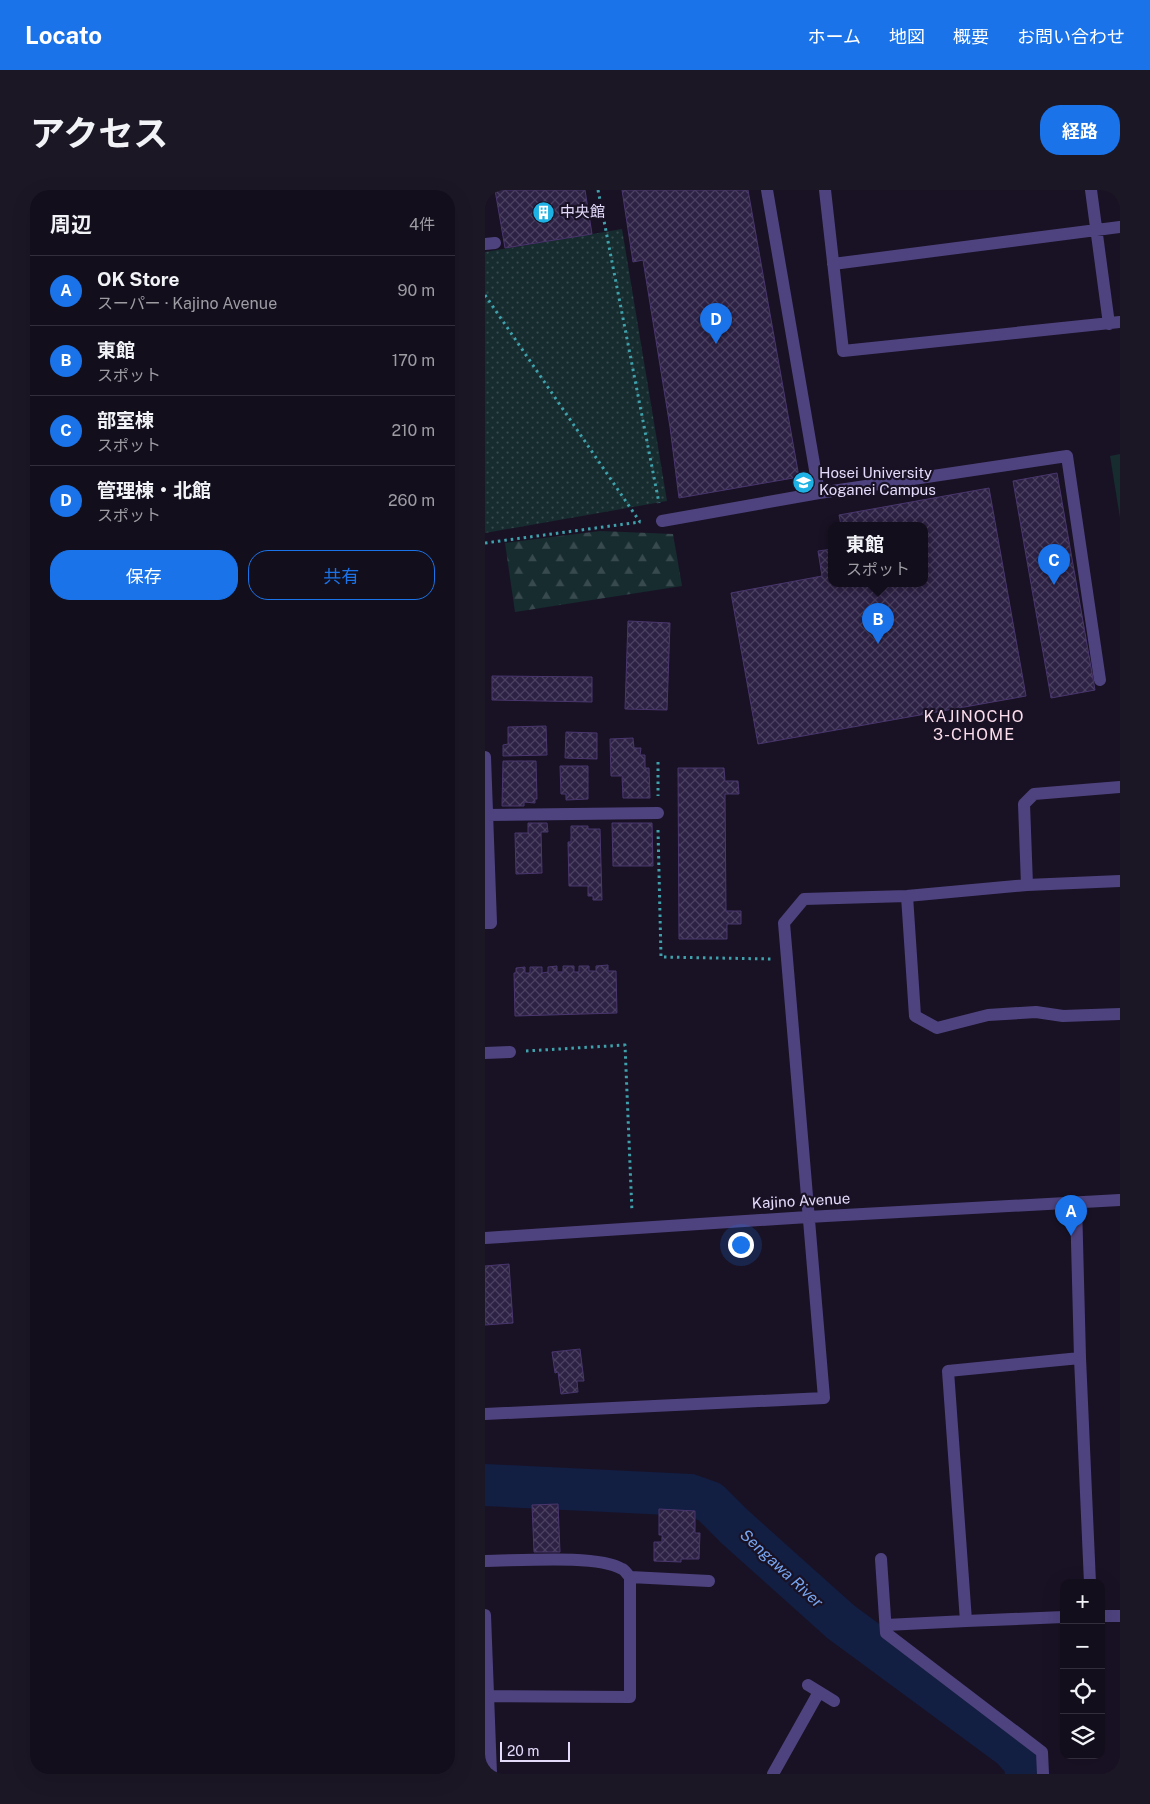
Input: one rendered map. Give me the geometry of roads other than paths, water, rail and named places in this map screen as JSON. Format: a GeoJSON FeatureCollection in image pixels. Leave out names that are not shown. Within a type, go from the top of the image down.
{"type":"FeatureCollection","features":[{"type":"Feature","properties":{"kind":"street"},"geometry":{"type":"LineString","coordinates":[[767,190],[819,493]]}},
{"type":"Feature","properties":{"kind":"street"},"geometry":{"type":"LineString","coordinates":[[825,190],[843,351],[1115,323],[1091,190]]}},
{"type":"Feature","properties":{"kind":"street"},"geometry":{"type":"LineString","coordinates":[[833,264],[1120,227]]}},
{"type":"Feature","properties":{"kind":"street"},"geometry":{"type":"LineString","coordinates":[[662,521],[819,493],[1067,456],[1100,680]]}},
{"type":"Feature","properties":{"kind":"street"},"geometry":{"type":"LineString","coordinates":[[485,757],[485,815],[491,923],[485,923]]}},
{"type":"Feature","properties":{"kind":"street"},"geometry":{"type":"LineString","coordinates":[[1027,885],[1023,804],[1034,794],[1120,787]]}},
{"type":"Feature","properties":{"kind":"street"},"geometry":{"type":"LineString","coordinates":[[485,815],[658,812]]}},
{"type":"Feature","properties":{"kind":"street"},"geometry":{"type":"LineString","coordinates":[[485,1414],[824,1398],[807,1217],[784,923],[804,899],[907,896],[1027,885],[1120,881]]}},
{"type":"Feature","properties":{"kind":"street"},"geometry":{"type":"LineString","coordinates":[[907,896],[915,1016],[937,1028],[988,1015],[1036,1012],[1063,1016],[1120,1014]]}},
{"type":"Feature","properties":{"kind":"street"},"geometry":{"type":"LineString","coordinates":[[485,1053],[510,1052]]}},
{"type":"Feature","properties":{"kind":"street","name":"Kajino Avenue"},"geometry":{"type":"LineString","coordinates":[[485,1238],[807,1217],[1120,1200]]}},
{"type":"Feature","properties":{"kind":"street"},"geometry":{"type":"LineString","coordinates":[[1076,1203],[1080,1358],[1090,1579]]}},
{"type":"Feature","properties":{"kind":"street"},"geometry":{"type":"LineString","coordinates":[[966,1621],[948,1371],[1080,1358]]}},
{"type":"Feature","properties":{"kind":"street"},"geometry":{"type":"LineString","coordinates":[[485,1561],[566,1560],[609,1563],[623,1569],[630,1577],[630,1697],[489,1696]]}},
{"type":"Feature","properties":{"kind":"street"},"geometry":{"type":"LineString","coordinates":[[881,1560],[886,1633],[1042,1752],[1043,1774]]}},
{"type":"Feature","properties":{"kind":"street"},"geometry":{"type":"LineString","coordinates":[[630,1577],[709,1581]]}},
{"type":"Feature","properties":{"kind":"street"},"geometry":{"type":"LineString","coordinates":[[485,1616],[491,1774]]}},
{"type":"Feature","properties":{"kind":"street"},"geometry":{"type":"LineString","coordinates":[[1105,1616],[1120,1616]]}},
{"type":"Feature","properties":{"kind":"street"},"geometry":{"type":"LineString","coordinates":[[886,1625],[1060,1617]]}},
{"type":"Feature","properties":{"kind":"street"},"geometry":{"type":"LineString","coordinates":[[808,1684],[834,1701]]}},
{"type":"Feature","properties":{"kind":"street"},"geometry":{"type":"LineString","coordinates":[[773,1774],[819,1692]]}},
{"type":"Feature","properties":{"kind":"waterway","name":"Sengawa River"},"geometry":{"type":"LineString","coordinates":[[485,1485],[690,1495],[710,1502],[735,1527],[841,1622],[1012,1748],[1025,1763],[1026,1774]]}},
{"type":"Feature","properties":{"kind":"place","name":"中央館"},"geometry":{"type":"Point","coordinates":[544,212]}},
{"type":"Feature","properties":{"kind":"place","name":"管理棟・北館"},"geometry":{"type":"Point","coordinates":[716,344]}},
{"type":"Feature","properties":{"kind":"place","name":"Hosei University Koganei Campus"},"geometry":{"type":"Point","coordinates":[803,482]}},
{"type":"Feature","properties":{"kind":"place","name":"部室棟"},"geometry":{"type":"Point","coordinates":[1054,585]}},
{"type":"Feature","properties":{"kind":"place","name":"東館"},"geometry":{"type":"Point","coordinates":[878,644]}},
{"type":"Feature","properties":{"kind":"place","name":"OK Store"},"geometry":{"type":"Point","coordinates":[1071,1236]}},
{"type":"Feature","properties":{"kind":"district","name":"KAJINOCHO 3-CHOME"},"geometry":{"type":"Point","coordinates":[974,725]}}]}
